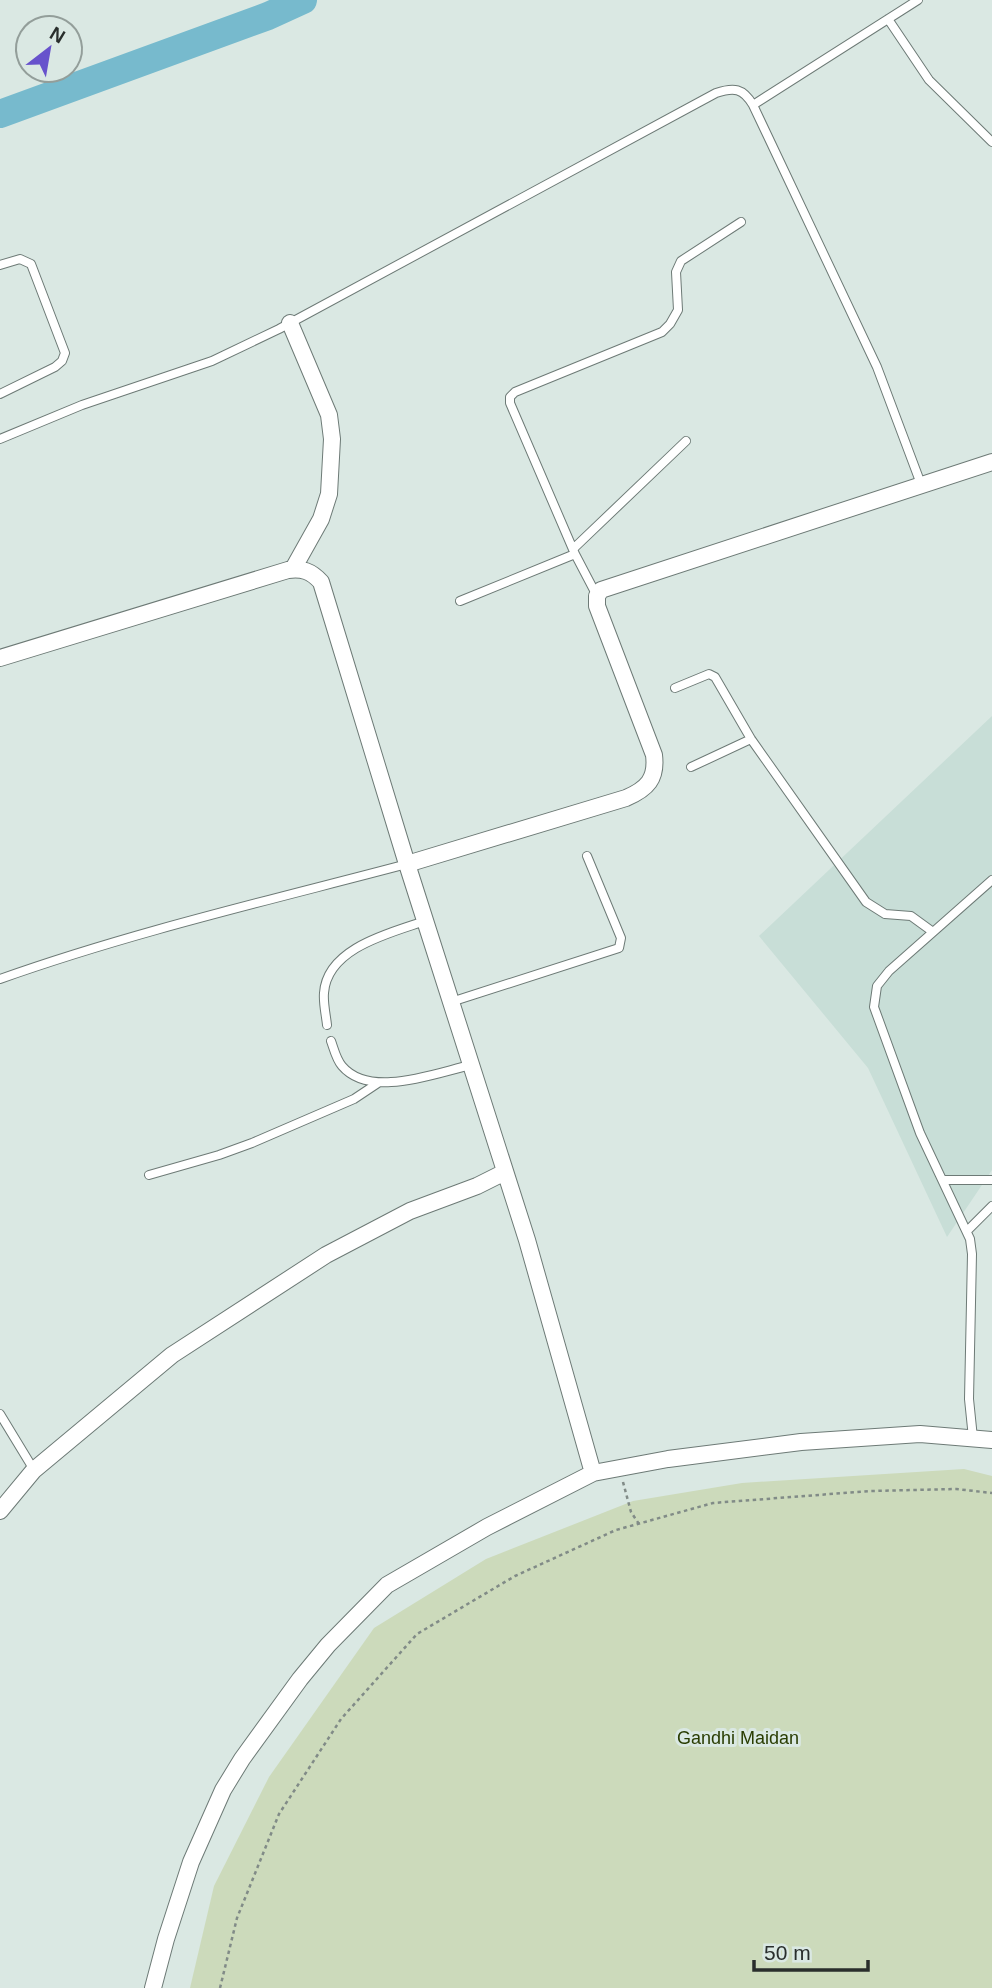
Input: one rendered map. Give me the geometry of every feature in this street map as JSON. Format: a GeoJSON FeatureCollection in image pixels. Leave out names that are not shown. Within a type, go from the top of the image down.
{"type":"FeatureCollection","features":[{"type":"Feature","properties":{"kind":"street"},"geometry":{"type":"LineString","coordinates":[[290,323],[329,415],[332,439],[329,494],[321,519],[293,569]]}},
{"type":"Feature","properties":{"kind":"street"},"geometry":{"type":"LineString","coordinates":[[407,864],[626,798],[648,786],[656,769],[654,755],[597,606],[597,596],[606,587],[992,462]]}},
{"type":"Feature","properties":{"kind":"street"},"geometry":{"type":"LineString","coordinates":[[0,658],[293,569],[308,571],[321,582],[407,864],[527,1240],[593,1473]]}},
{"type":"Feature","properties":{"kind":"street"},"geometry":{"type":"LineString","coordinates":[[0,1511],[34,1470],[172,1355],[326,1255],[410,1211],[477,1186],[505,1172]]}},
{"type":"Feature","properties":{"kind":"street"},"geometry":{"type":"LineString","coordinates":[[153,1988],[191,1862],[223,1790],[256,1739],[328,1645],[387,1586],[486,1527],[593,1473],[738,1449],[801,1442],[886,1435],[992,1440]]}},
{"type":"Feature","properties":{"kind":"lane"},"geometry":{"type":"LineString","coordinates":[[753,106],[918,0]]}},
{"type":"Feature","properties":{"kind":"lane"},"geometry":{"type":"LineString","coordinates":[[888,19],[929,80],[992,142]]}},
{"type":"Feature","properties":{"kind":"lane"},"geometry":{"type":"LineString","coordinates":[[0,439],[82,405],[212,361],[290,323],[716,93],[737,89],[748,97],[753,106],[877,367],[921,484]]}},
{"type":"Feature","properties":{"kind":"lane"},"geometry":{"type":"LineString","coordinates":[[597,596],[574,551],[510,403],[510,397],[515,392],[662,331],[670,324],[678,310],[676,272],[681,261],[741,222]]}},
{"type":"Feature","properties":{"kind":"lane"},"geometry":{"type":"LineString","coordinates":[[0,265],[20,259],[31,264],[65,354],[55,367],[0,394]]}},
{"type":"Feature","properties":{"kind":"lane"},"geometry":{"type":"LineString","coordinates":[[460,601],[574,551],[686,441]]}},
{"type":"Feature","properties":{"kind":"lane"},"geometry":{"type":"LineString","coordinates":[[675,688],[706,675],[713,675],[751,739],[866,902],[885,914],[911,916],[933,932]]}},
{"type":"Feature","properties":{"kind":"lane"},"geometry":{"type":"LineString","coordinates":[[691,767],[751,739]]}},
{"type":"Feature","properties":{"kind":"lane"},"geometry":{"type":"LineString","coordinates":[[451,1002],[619,948],[621,938],[587,856]]}},
{"type":"Feature","properties":{"kind":"lane"},"geometry":{"type":"LineString","coordinates":[[0,979],[47,962],[158,930],[407,864]]}},
{"type":"Feature","properties":{"kind":"lane"},"geometry":{"type":"LineString","coordinates":[[973,1438],[969,1399],[972,1254],[967,1231],[920,1133],[874,1007],[874,996],[881,980],[992,880]]}},
{"type":"Feature","properties":{"kind":"lane"},"geometry":{"type":"LineString","coordinates":[[327,1025],[324,993],[326,984],[345,955],[370,940],[425,921]]}},
{"type":"Feature","properties":{"kind":"lane"},"geometry":{"type":"LineString","coordinates":[[331,1041],[342,1066],[358,1077],[378,1083],[471,1065]]}},
{"type":"Feature","properties":{"kind":"lane"},"geometry":{"type":"LineString","coordinates":[[149,1175],[253,1143],[354,1099],[378,1083]]}},
{"type":"Feature","properties":{"kind":"lane"},"geometry":{"type":"LineString","coordinates":[[943,1180],[992,1180]]}},
{"type":"Feature","properties":{"kind":"lane"},"geometry":{"type":"LineString","coordinates":[[967,1231],[992,1206]]}},
{"type":"Feature","properties":{"kind":"lane"},"geometry":{"type":"LineString","coordinates":[[0,1414],[34,1470]]}},
{"type":"Feature","properties":{"kind":"path"},"geometry":{"type":"LineString","coordinates":[[620,1468],[631,1512],[639,1524]]}},
{"type":"Feature","properties":{"kind":"path"},"geometry":{"type":"LineString","coordinates":[[220,1988],[237,1918],[279,1814],[341,1719],[417,1634],[515,1576],[616,1530],[713,1503],[870,1490],[956,1489],[992,1493]]}},
{"type":"Feature","properties":{"kind":"shaded area"},"geometry":{"type":"Polygon","coordinates":[[[992,716],[992,1170],[947,1237],[868,1068],[759,936],[992,716]]]}},
{"type":"Feature","properties":{"kind":"green space","name":"Gandhi Maidan"},"geometry":{"type":"Polygon","coordinates":[[[964,1469],[992,1476],[992,1988],[190,1988],[214,1886],[269,1777],[374,1628],[486,1559],[633,1501],[742,1483],[964,1469]]]}},
{"type":"Feature","properties":{"kind":"waterway"},"geometry":{"type":"LineString","coordinates":[[0,114],[268,16],[303,0]]}}]}
